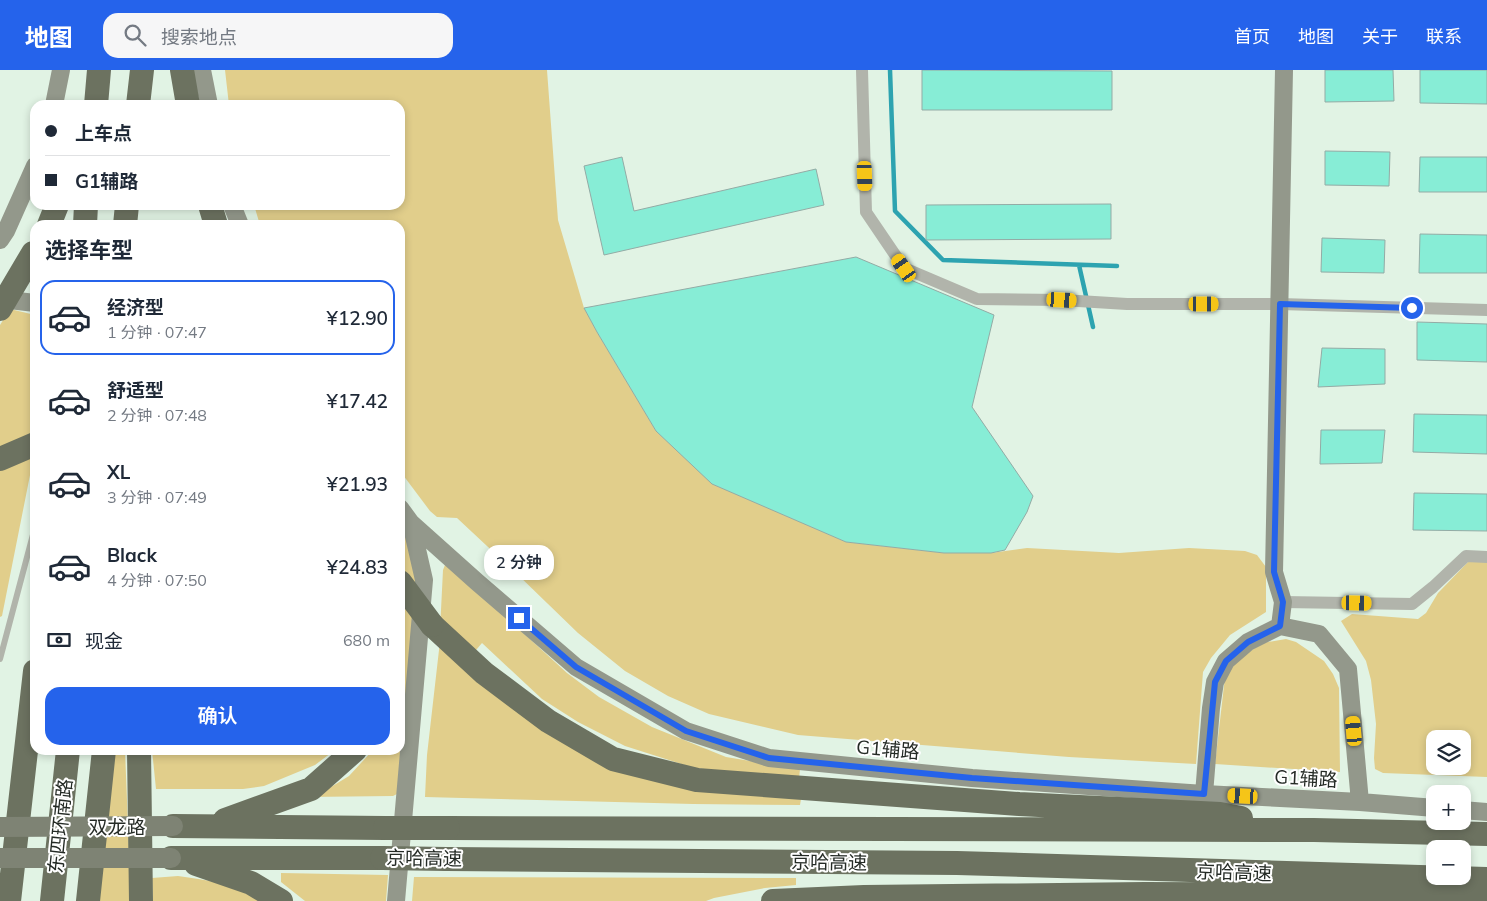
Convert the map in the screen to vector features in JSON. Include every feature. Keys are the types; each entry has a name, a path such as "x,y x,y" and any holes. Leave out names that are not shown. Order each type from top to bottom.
{"highway":[{"path":"96,100 99,70"},
{"path":"139,100 142,70"},
{"path":"182,70 187,100"},
{"path":"0,309 30,259"},
{"path":"0,458 30,446"},
{"path":"405,589 432,625"},
{"path":"405,601 484,673 548,721 613,759 697,780 1010,803 1220,814 1314,830"},
{"path":"10,901 30,717"},
{"name":"东四环南路","path":"52,901 67,755"},
{"path":"88,901 103,755"},
{"path":"139,755 141,901"},
{"path":"205,827 257,810 311,789 349,755"},
{"name":"京哈高速","path":"173,826 1314,830 1487,834"},
{"path":"174,858 251,883 281,901"},
{"name":"京哈高速","path":"174,858 957,863 1480,881"},
{"path":"1380,895 1480,881"},
{"path":"774,901 864,897 1135,894 1380,895 1487,898"}],"main road":[{"name":"双龙路","path":"0,827 173,826"},
{"name":"双龙路","path":"0,858 174,858"}],"street":[{"path":"55,100 61,70"},
{"path":"202,70 208,100"},
{"path":"862,70 866,212 904,268 977,299 1062,300 1111,303 1280,304 1487,310"},
{"path":"1280,626 1283,602 1274,572 1284,70"},
{"path":"0,240 6,231 30,177"},
{"path":"0,299 30,302"},
{"name":"G1辅路","path":"405,514 476,582 576,667 686,731 769,758 972,778 1426,807"},
{"path":"396,901 424,580 411,522"},
{"path":"1283,602 1412,604 1466,556 1487,557"},
{"path":"1204,794 1215,682 1226,661 1241,648 1248,642 1280,626 1319,634 1348,669 1360,802"},
{"path":"1471,811 1487,812"}],"lane":[{"path":"0,659 30,546"}],"shaded area":[{"path":"225,70 547,70 558,220 584,308 656,431 713,484 846,542 944,553 991,553 1027,548 1119,553 1189,548 1245,551 1257,555 1266,567 1266,612 1230,635 1211,658 1203,672 1196,764 1069,757 798,735 709,714 668,696 625,671 578,633 457,518 437,517 430,511 405,478 405,220 258,220 256,210 405,210 405,100 228,100"},
{"path":"10,309 30,314 30,475 2,616 0,617 0,325"},
{"path":"405,536 410,543 417,566 405,703"},
{"path":"1469,561 1487,562 1487,777 1435,775 1471,775 1471,730 1426,730 1426,775 1383,773 1375,769 1376,724 1371,680 1366,661 1341,621 1352,614 1418,619 1426,613 1438,593"},
{"path":"448,564 567,673 599,697 652,727 726,757 800,769 799,779 694,768 625,746 578,722 542,699 482,643 465,663 572,744 801,799 800,805 425,797 427,755 439,650 443,570 445,565"},
{"path":"1286,639 1296,642 1324,661 1333,674 1339,688 1340,772 1215,764 1225,677 1235,662 1262,643"},
{"path":"108,755 125,755 131,901 95,901"},
{"path":"153,755 328,755 315,765 264,786 243,789 156,789"},
{"path":"368,755 400,755 397,794 393,796 306,797 331,787 349,776"},
{"path":"281,873 388,875 386,901 305,901 281,882"},
{"path":"178,876 222,884 254,895 264,901 153,901 152,878"},
{"path":"414,877 796,878 796,885 765,888 706,901 412,901"}],"building":[{"path":"922,70 1112,71 1112,110 922,110"},
{"path":"1325,70 1393,70 1394,101 1325,102"},
{"path":"1420,70 1487,70 1487,104 1420,103"},
{"path":"1325,151 1390,152 1389,186 1325,185"},
{"path":"622,157 634,211 816,169 824,205 604,255 584,166"},
{"path":"1420,157 1487,157 1487,192 1419,192"},
{"path":"1111,204 1111,239 926,240 926,205"},
{"path":"1420,234 1487,235 1487,273 1419,273"},
{"path":"1322,238 1385,240 1384,273 1321,272"},
{"path":"856,257 994,315 972,407 1033,496 1027,512 1005,550 991,553 944,553 846,542 712,484 656,431 584,308"},
{"path":"1417,322 1487,324 1487,362 1417,360"},
{"path":"1322,348 1385,349 1385,384 1318,387"},
{"path":"1414,414 1487,415 1487,454 1413,452"},
{"path":"1321,430 1385,430 1382,463 1320,464"},
{"path":"1414,493 1487,494 1487,531 1413,530"}],"waterway":[{"path":"890,70 895,211 943,260 1117,266"},
{"path":"1079,265 1093,327"}],"route":[{"path":"519,618 576,667 686,731 769,758 972,778 1204,794 1215,682 1226,661 1248,642 1280,626 1283,602 1274,572 1280,304 1412,308"}]}
